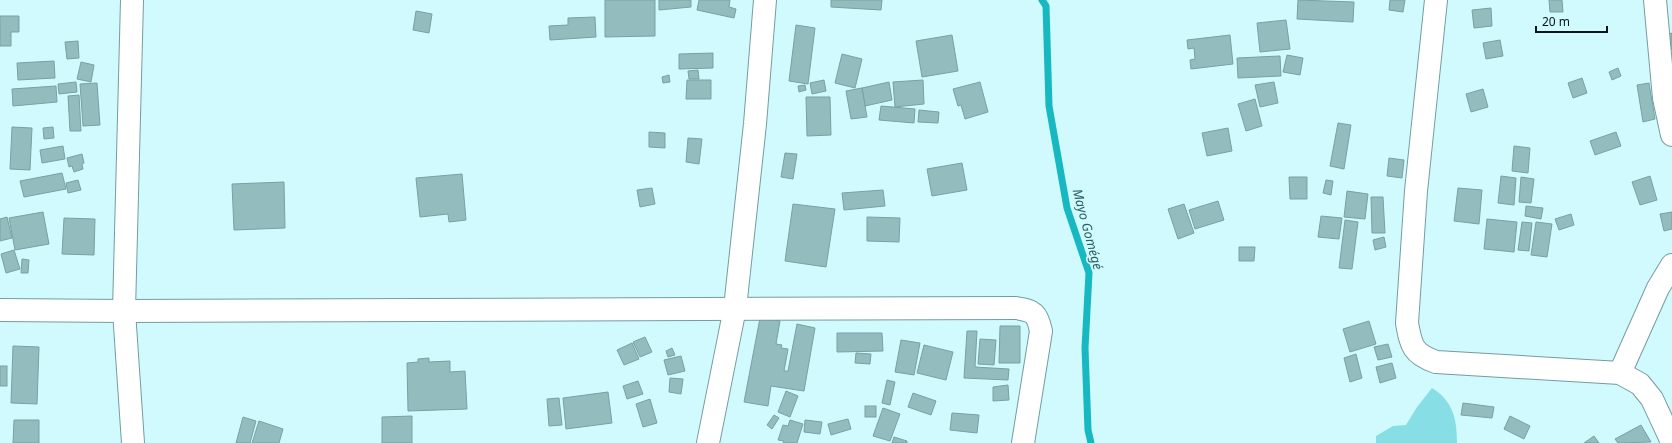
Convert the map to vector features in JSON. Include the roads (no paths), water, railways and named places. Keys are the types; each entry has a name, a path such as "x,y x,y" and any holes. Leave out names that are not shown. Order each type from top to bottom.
{"street":[{"path":"132,0 124,311 133,443"},
{"path":"708,443 735,308 755,124 765,0"},
{"path":"1436,0 1416,199 1407,323 1410,344 1421,357 1436,362 1620,373 1640,384 1652,400 1672,442"},
{"path":"1655,0 1664,98 1672,135"},
{"path":"1620,373 1658,288 1672,265"},
{"path":"0,310 124,311 1016,308 1030,310 1038,317 1041,331 1023,443"}],"waterway":[{"name":"Mayo Gomégé","path":"1042,0 1046,6 1049,106 1067,208 1089,273 1085,348 1088,430 1091,443"}]}
